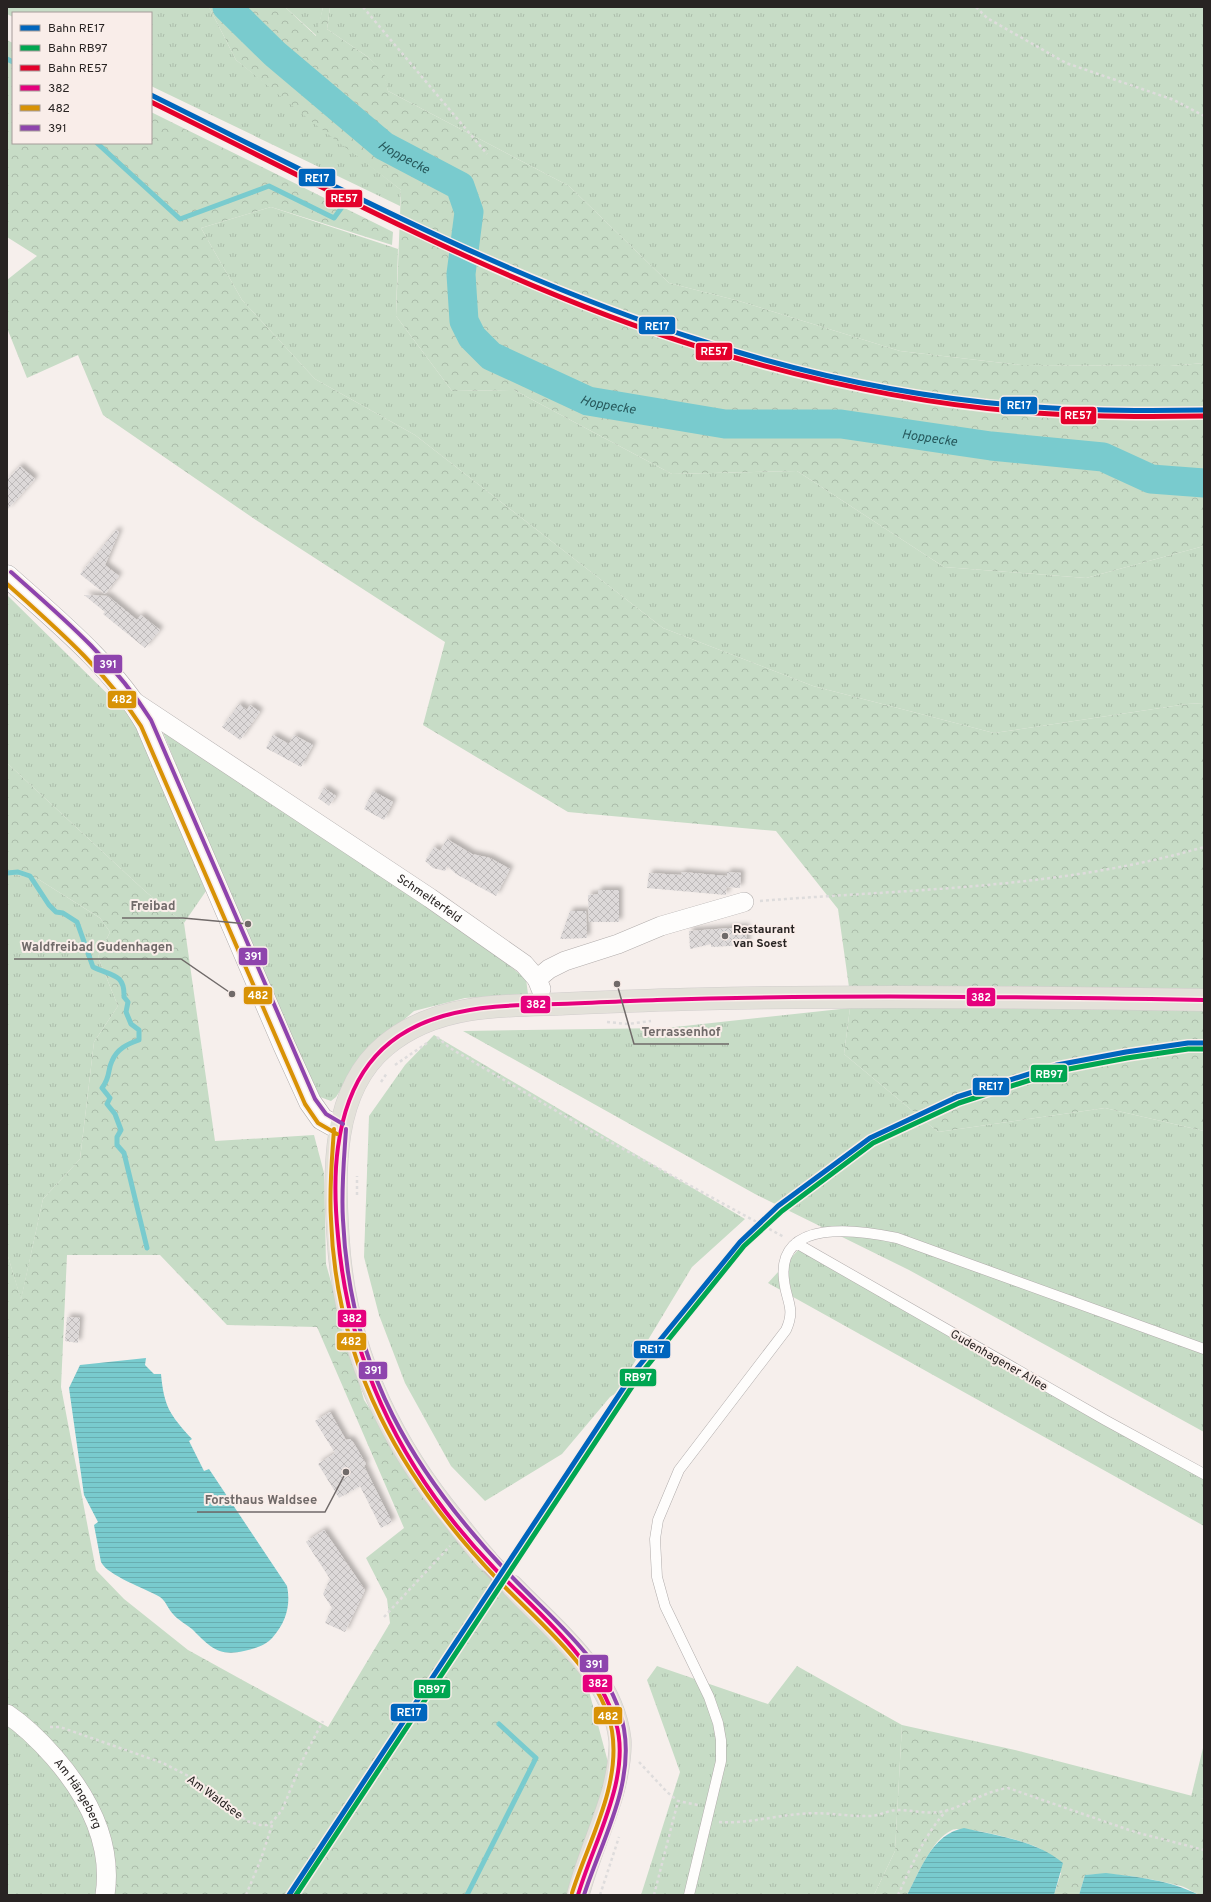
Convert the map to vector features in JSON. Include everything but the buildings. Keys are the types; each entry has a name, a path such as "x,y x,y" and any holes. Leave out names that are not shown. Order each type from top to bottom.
{"main road":[{"name":"Schmelterfeld","path":"7,576 66,630 114,678 133,701 146,723 284,1045 310,1102 322,1119 340,1129"},
{"path":"487,1560 463,1532 418,1473 400,1443 373,1390 357,1347 346,1304 339,1253 336,1185 340,1129 347,1104 356,1084 372,1059 388,1044 408,1030 435,1031 469,1010 496,1007 684,1000 895,996 1204,1000"},
{"path":"512,1586 559,1634 584,1663 604,1692 618,1727 620,1756 613,1790 578,1895"}],"street":[{"name":"Schmelterfeld","path":"133,701 430,898 524,964 539,984 549,969 565,961 618,944 661,926 744,902"},
{"name":"Am Hängeberg","path":"7,1714 26,1728 64,1769 95,1817 104,1846 107,1863 105,1895"}],"lane":[{"path":"689,1895 721,1761 721,1740 718,1723 709,1697 665,1606 656,1570 655,1540 658,1520 679,1470 786,1330 792,1311 783,1270 786,1259 796,1243 818,1232 834,1231 863,1231 897,1238 1204,1349"},
{"name":"Gudenhagener Allee","path":"796,1243 1105,1420 1204,1474"}],"path":[{"path":"363,7 487,154"},
{"path":"976,7 987,18 1066,63 1174,100 1204,116"},
{"path":"744,902 944,889 1091,874 1172,856 1204,847"},
{"path":"606,1022 628,1024 652,1020"},
{"path":"392,1068 435,1031 450,1048 585,1128 781,1236"},
{"path":"378,1086 388,1071"},
{"path":"357,1170 357,1200"},
{"path":"384,1617 463,1532"},
{"path":"246,1895 261,1859 273,1821 282,1810 304,1757 323,1721"},
{"name":"Am Waldsee","path":"26,1728 60,1727 163,1763 198,1781 247,1821 260,1825 267,1825 273,1821"},
{"path":"639,1762 667,1792 678,1801 710,1808"},
{"path":"707,1820 720,1823 743,1823 762,1818 801,1814 828,1813 872,1816 894,1810 929,1813 946,1810 992,1791 1008,1788 1135,1832 1204,1850"},
{"path":"654,1895 678,1801"},
{"path":"898,1895 922,1847 938,1820 946,1810"}],"green space":[{"path":"7,7 209,7 236,60 401,190 400,206 152,86 152,12 12,12 12,16 7,14"},
{"path":"209,7 285,7 316,36 323,7 330,7 327,29 368,57 384,72 388,91 569,186 669,283 739,301 900,351 1021,365 1170,366 1204,363 1204,546 1086,578 944,567 797,471 672,474 514,390 452,391 396,316 401,190 316,125 236,60"},
{"path":"285,7 323,7 317,36"},
{"path":"330,7 1204,7 1204,363 1170,366 1021,365 900,351 739,301 669,283 569,186 388,91 383,72 368,57 327,29"},
{"path":"7,40 12,42 12,144 152,144 152,112 393,232 392,245 271,207 201,228 242,300 315,379 415,435 663,628 813,686 994,733 1187,704 1204,703 1204,990 849,987 838,909 776,831 568,812 423,725 445,642 253,518 103,415 78,355 27,378 7,328 7,280 37,256 7,237"},
{"path":"271,207 398,249 396,316 452,391 514,390 672,474 797,471 944,567 1086,578 1204,546 1204,703 1187,704 994,733 813,686 663,628 415,435 315,379 242,300 201,228"},
{"path":"7,595 133,719 206,891 184,923 146,892 7,763"},
{"path":"163,732 427,899 526,979 528,994 465,998 414,1011 364,1054 336,1097 331,1101 320,1097 311,1089 221,877"},
{"path":"7,763 146,892 184,923 215,1141 314,1135 324,1173 326,1264 364,1400 462,1547 514,1600 586,1680 609,1766 580,1895 112,1895 101,1812 7,1708 7,1253 21,1299 43,1199 80,1159 94,1042 118,1006 98,957 110,932 100,918 38,879 7,873","holes":["67,1255 160,1255 227,1325 317,1327 404,1528 366,1558 387,1599 390,1623 328,1727 188,1650 124,1599 96,1570 61,1387"]},
{"path":"7,873 38,879 100,918 110,932 98,957 118,1006 94,1042 80,1159 43,1199 21,1300 7,1253"},
{"path":"850,1008 844,1054 938,1132 1105,1108 1204,1131 1204,1432 909,1270 755,1194 463,1031 666,1028"},
{"path":"850,1008 1204,1008 1204,1131 1105,1108 938,1132 844,1054"},
{"path":"434,1035 745,1219 692,1267 616,1393 610,1397 562,1454 485,1501 451,1466 405,1383 379,1315 364,1257 369,1116 405,1065"},
{"path":"799,1249 1204,1472 1204,1526 768,1283"},
{"path":"657,1666 768,1704 797,1666 902,1725 895,1851 874,1895 641,1895 680,1772 647,1680"},
{"path":"7,1718 25,1733 88,1816 104,1878 100,1895 7,1895"},
{"path":"902,1725 1015,1750 1204,1799 1204,1895 1198,1894 1181,1886 1157,1880 1133,1876 1097,1874 1085,1875 1079,1895 1054,1895 1061,1873 1044,1851 1024,1842 997,1835 959,1829 952,1830 944,1835 931,1850 907,1895 874,1895 895,1851"},
{"path":"1204,1744 1204,1799 1191,1797"}],"water":[{"path":"146,1358 145,1365 154,1374 161,1374 164,1395 169,1410 173,1417 192,1439 189,1441 204,1471 209,1469 287,1586 288,1607 284,1619 273,1637 267,1643 260,1646 235,1652 215,1649 175,1616 160,1597 119,1577 105,1567 101,1562 94,1525 98,1522 84,1495 69,1388 80,1365"},
{"path":"964,1828 1029,1844 1052,1855 1063,1863 1054,1895 907,1895 923,1864 936,1845 944,1837"},
{"path":"1106,1873 1165,1883 1199,1895 1079,1895 1085,1875"}],"waterway":[{"name":"Hoppecke","path":"227,7 275,54 384,146 460,186 469,212 461,274 464,321 472,337 491,356 588,401 725,424 841,424 991,446 1103,457 1151,479 1204,483"},
{"path":"7,59 12,62"},
{"path":"98,144 180,219 269,186 334,218 345,203"},
{"path":"7,873 18,872 30,876 49,905 56,912 63,913 77,922 93,967 116,976 122,983 124,997 128,1002 126,1012 131,1024 139,1030 139,1040 127,1045 117,1053 111,1065 107,1080 102,1088 110,1098 107,1104 115,1114 121,1130 117,1137 117,1145 124,1153 147,1248"},
{"path":"467,1895 536,1758 499,1724"}],"tunnel":[{"path":"487,1560 512,1586"}],"rail line":[{"name":"RE17","path":"152,95 354,196 491,260 631,317 743,354 867,384 951,398 1036,407 1078,409 1141,411 1204,410"},
{"name":"RE57","path":"152,102 422,236 491,267 560,297 631,324 702,348 825,381 909,398 951,404 1057,414 1162,417 1204,416"},
{"name":"RE17","path":"289,1895 634,1372 740,1242 778,1206 870,1138 957,1097 1057,1065 1126,1052 1188,1043 1204,1043"},
{"name":"RB97","path":"296,1895 639,1376 744,1246 782,1211 873,1143 959,1103 1058,1071 1127,1058 1188,1049 1204,1049"}],"transit line":[{"name":"391","path":"11,572 68,623 104,659 121,678 151,720 315,1099 326,1114 343,1124"},
{"name":"482","path":"7,584 79,650 96,668 112,686 141,726 305,1104 318,1123 337,1134"},
{"name":"382","path":"578,1895 609,1810 615,1787 619,1765 620,1744 616,1723 607,1700 595,1678 581,1658 548,1621 495,1569 463,1533 434,1496 409,1457 387,1416 369,1374 355,1330 344,1284 338,1236 335,1180 342,1123 349,1101 369,1064 383,1048 400,1035 420,1024 457,1012 500,1006 794,997 999,997 1204,1000"},
{"name":"482","path":"334,1129 330,1196 336,1272 346,1323 361,1371 380,1417 404,1460 433,1502 465,1543 500,1582 567,1650 596,1689 606,1709 612,1731 614,1752 612,1772 608,1793 572,1893"},
{"name":"391","path":"346,1129 342,1209 348,1274 358,1324 373,1371 393,1416 417,1458 445,1499 477,1539 580,1646 608,1685 618,1706 624,1729 626,1750 624,1772 614,1814 584,1895"}],"place":[{"name":"Freibad","path":"248,924"},
{"name":"Restaurant van Soest","path":"725,936"},
{"name":"Terrassenhof","path":"617,984"},
{"name":"Waldfreibad Gudenhagen","path":"232,994"},
{"name":"Forsthaus Waldsee","path":"346,1472"}]}
